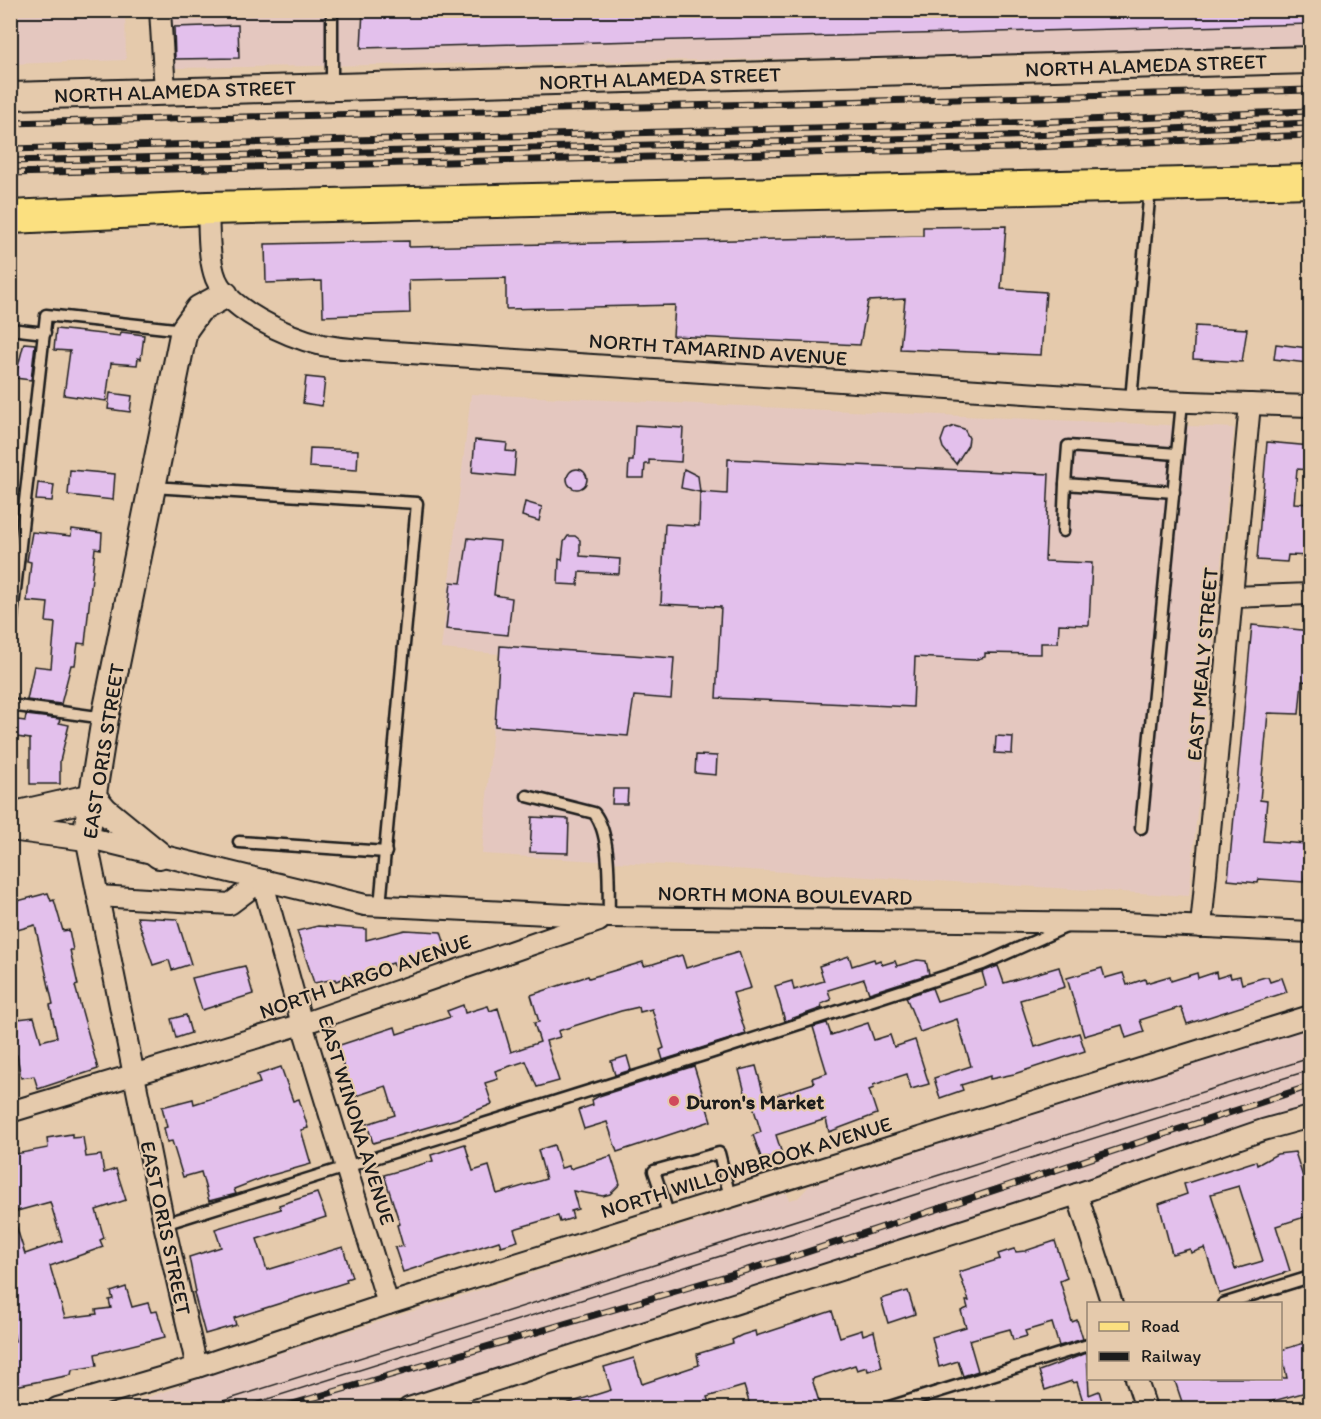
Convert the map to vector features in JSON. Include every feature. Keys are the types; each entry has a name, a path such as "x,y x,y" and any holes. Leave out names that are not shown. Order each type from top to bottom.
{"main road":[{"path":"10,217 208,208 1311,181"}],"street":[{"path":"160,10 165,91"},
{"name":"NORTH ALAMEDA STREET","path":"10,96 1311,60"},
{"name":"NORTH TAMARIND AVENUE","path":"208,208 214,275 225,295 253,316 286,333 323,345 364,350 1131,400 1311,406"},
{"name":"EAST ORIS STREET","path":"197,1367 164,1224 86,837 105,718 184,330 199,309 225,295"},
{"name":"EAST MEALY STREET","path":"1201,927 1250,405"},
{"path":"1233,597 1311,594"},
{"path":"10,816 93,797 104,810 159,855"},
{"path":"10,827 86,837"},
{"name":"NORTH MONA BOULEVARD","path":"86,837 365,905 609,917 1077,922 1311,932"},
{"path":"98,896 230,904 262,880"},
{"name":"EAST WINONA AVENUE","path":"262,880 302,1024 388,1304"},
{"name":"NORTH LARGO AVENUE","path":"10,1112 302,1024 609,917"},
{"name":"NORTH WILLOWBROOK AVENUE","path":"57,1408 197,1367 388,1304 1311,1016"},
{"path":"418,1407 1077,1194 1263,1130 1311,1117"},
{"path":"1077,1194 1111,1302"},
{"path":"1137,1380 1146,1408"}],"lane":[{"path":"332,10 332,86"},
{"path":"1131,400 1150,186"},
{"path":"10,634 46,315 184,330"},
{"path":"10,329 45,333"},
{"path":"1141,828 1182,402"},
{"path":"1063,531 1068,446 1177,454"},
{"path":"1065,484 1174,492"},
{"path":"152,487 417,502 381,906"},
{"path":"10,705 105,718"},
{"path":"527,796 594,813 599,819 607,855 609,917"},
{"path":"239,843 386,852"},
{"path":"164,1224 983,964 1077,922"},
{"path":"669,1216 654,1172 719,1153 730,1197"},
{"path":"1230,1302 1311,1277"},
{"path":"886,1408 1087,1346"}],"shaded area":[{"path":"1310,10 1310,51 172,68 169,11"},
{"path":"10,11 125,11 126,60 11,64"},
{"path":"471,394 1234,428 1189,896 482,854 499,654 441,649"},
{"path":"1310,1026 1310,1112 370,1408 118,1408 207,1376 787,1193 789,1200 798,1198 809,1186"}],"building":[{"path":"363,10 1311,10 1311,24 361,48"},
{"path":"238,25 239,58 175,59 174,27"},
{"path":"1006,226 1001,289 1046,292 1041,355 900,349 905,299 868,301 860,345 673,336 675,305 506,309 506,278 409,280 410,313 323,316 322,281 266,283 265,244 409,241 409,247 923,236 923,227"},
{"path":"1195,326 1247,329 1242,362 1193,359"},
{"path":"56,329 120,336 121,332 144,335 141,359 138,358 137,365 111,363 106,401 64,395 70,351 54,350"},
{"path":"24,343 35,344 31,380 15,378"},
{"path":"1276,344 1308,348 1307,363 1274,359"},
{"path":"306,377 325,379 322,406 303,403"},
{"path":"110,393 132,396 130,412 108,409"},
{"path":"635,425 683,428 681,462 649,460 649,464 645,464 644,478 628,478 629,461 633,461"},
{"path":"954,426 964,429 969,438 968,445 956,464 943,448 941,441 945,430"},
{"path":"475,440 507,443 506,451 516,452 514,476 472,472"},
{"path":"1267,442 1311,446 1311,470 1297,469 1294,503 1311,504 1311,556 1288,555 1287,562 1257,560"},
{"path":"310,448 358,450 357,470 309,467"},
{"path":"728,459 1049,474 1045,561 1092,563 1089,625 1059,624 1058,643 1041,643 1041,654 985,653 985,657 974,660 915,657 913,707 716,698 721,607 661,604 665,524 699,526 700,492 727,494"},
{"path":"577,469 584,472 587,479 584,486 577,489 570,486 567,479 570,472"},
{"path":"684,469 698,476 700,492 681,488"},
{"path":"70,470 115,474 113,500 68,495"},
{"path":"38,483 54,485 52,501 36,500"},
{"path":"525,502 542,507 539,521 522,516"},
{"path":"72,529 102,533 101,549 95,548 85,644 78,643 75,665 71,665 61,704 27,700 34,666 51,668 55,623 46,622 48,603 27,601 31,562 27,561 32,532 71,536"},
{"path":"568,536 575,536 580,540 580,556 620,559 619,574 579,572 578,585 558,584 559,559 562,560 564,542"},
{"path":"468,538 500,541 494,595 512,598 508,635 446,629 451,582 461,583"},
{"path":"1252,625 1311,631 1311,682 1302,681 1299,714 1268,713 1260,800 1267,801 1263,841 1307,844 1304,882 1259,879 1258,883 1228,880"},
{"path":"500,646 674,658 671,699 634,696 628,736 495,726"},
{"path":"26,715 60,719 59,723 69,725 60,761 60,784 30,784 30,739 10,736 10,719 25,721"},
{"path":"996,736 1013,737 1012,754 995,753"},
{"path":"696,755 717,756 716,775 695,773"},
{"path":"613,789 628,789 627,804 612,804"},
{"path":"532,817 569,819 568,853 530,852"},
{"path":"48,893 51,901 54,900 63,931 69,930 73,950 70,950 78,985 75,986 98,1069 38,1089 34,1076 21,1078 17,1055 10,1056 10,1020 34,1017 41,1041 57,1037 50,1005 53,1004 35,925 10,932 10,903"},
{"path":"137,917 177,919 191,964 172,970 169,960 153,965"},
{"path":"318,926 366,929 366,940 405,930 441,932 448,954 395,969 393,963 336,981 335,979 314,983 297,931"},
{"path":"739,952 751,988 733,993 746,1034 663,1060 660,1050 664,1048 652,1009 640,1012 639,1007 621,1011 558,1031 560,1037 546,1041 559,1081 537,1087 526,1061 495,1071 498,1079 485,1083 492,1104 456,1119 373,1143 367,1124 395,1115 386,1086 353,1097 337,1046 395,1027 397,1034 450,1017 447,1011 463,1005 465,1013 488,1006 490,1011 498,1008 511,1052 540,1042 534,1023 539,1022 531,995 588,976 589,978 643,962 644,966 682,955 686,968"},
{"path":"849,956 852,966 874,959 875,962 880,960 882,965 895,961 897,966 917,960 926,961 929,974 869,993 864,979 828,990 831,1000 821,1004 822,1008 785,1021 775,986 792,981 794,990 824,981 819,966"},
{"path":"245,966 253,994 202,1010 192,978"},
{"path":"998,966 1004,983 1059,967 1065,987 1020,1000 1035,1047 1079,1033 1085,1051 1014,1074 990,1079 990,1076 961,1085 963,1090 940,1098 934,1078 971,1066 957,1019 920,1032 906,997 932,988 937,1001 986,986 982,972"},
{"path":"1102,968 1105,978 1123,973 1127,985 1145,979 1146,983 1170,976 1171,981 1197,973 1198,978 1216,972 1217,978 1230,974 1231,978 1240,976 1242,984 1265,977 1268,977 1270,982 1282,978 1287,992 1187,1024 1181,1007 1140,1020 1144,1032 1126,1038 1122,1025 1084,1036 1067,978"},
{"path":"186,1015 191,1033 176,1038 171,1019"},
{"path":"827,1023 831,1035 868,1023 874,1040 890,1035 894,1047 915,1040 929,1084 911,1089 907,1074 873,1085 874,1088 869,1090 877,1114 829,1132 826,1119 776,1135 782,1154 762,1160 753,1135 761,1132 751,1100 747,1100 739,1070 756,1066 765,1099 814,1083 812,1078 827,1073 813,1027"},
{"path":"627,1056 631,1070 615,1075 611,1061"},
{"path":"694,1066 711,1121 617,1152 607,1122 584,1129 578,1110 593,1105 592,1100"},
{"path":"281,1067 293,1101 299,1099 308,1128 301,1130 311,1164 265,1177 234,1189 236,1194 209,1201 201,1172 183,1177 172,1141 167,1142 164,1128 167,1127 162,1107 193,1099 194,1104 260,1083 257,1075"},
{"path":"72,1134 72,1138 83,1137 86,1157 101,1155 104,1173 116,1169 126,1200 96,1210 104,1238 100,1240 103,1247 50,1266 65,1318 97,1314 96,1310 111,1308 109,1300 113,1299 111,1292 126,1287 132,1307 148,1303 151,1312 157,1311 165,1337 95,1354 97,1366 72,1370 71,1375 10,1387 10,1342 15,1341 10,1316 10,1220 14,1219 25,1254 62,1241 50,1202 10,1213 10,1155 48,1148 47,1138"},
{"path":"465,1144 473,1171 489,1166 497,1194 546,1179 538,1150 554,1145 561,1168 569,1166 570,1169 611,1156 620,1184 610,1194 603,1196 573,1191 578,1209 571,1211 573,1218 560,1222 558,1216 514,1229 518,1241 501,1246 499,1241 403,1272 395,1248 403,1246 397,1225 400,1224 384,1175 433,1161 431,1155"},
{"path":"1295,1152 1303,1177 1311,1174 1311,1215 1276,1226 1290,1271 1219,1294 1205,1248 1191,1253 1190,1249 1172,1254 1159,1204 1187,1194 1184,1184 1256,1161 1257,1165 1277,1154","holes":["1239,1186 1263,1261 1235,1269 1211,1194"]},
{"path":"317,1193 326,1217 257,1239 267,1270 343,1247 352,1277 346,1279 347,1282 234,1318 236,1325 205,1334 194,1293 196,1292 189,1257 221,1247 215,1229 281,1209 279,1205"},
{"path":"1055,1241 1067,1278 1060,1281 1072,1322 1077,1320 1083,1339 1059,1346 1052,1323 1025,1331 1027,1336 1013,1340 1010,1329 969,1340 978,1371 963,1376 958,1361 939,1367 932,1337 966,1327 961,1311 968,1308 966,1301 969,1301 959,1272 1000,1259 998,1254 1014,1249 1016,1252 1025,1251"},
{"path":"908,1291 915,1314 888,1323 881,1299"},
{"path":"832,1311 840,1337 862,1330 863,1335 874,1331 882,1367 868,1371 867,1367 857,1370 855,1365 812,1379 821,1408 751,1408 744,1386 707,1397 711,1408 563,1408 563,1405 611,1390 604,1367 634,1358 642,1384 699,1365 697,1354 733,1343 732,1340 742,1335 755,1331 756,1336"},
{"path":"1311,1341 1311,1373 1305,1375 1310,1391 1247,1408 1184,1408 1175,1380 1282,1380 1282,1378 1287,1378 1282,1350"},
{"path":"1087,1353 1089,1395 1099,1391 1104,1408 1085,1408 1077,1382 1072,1381 1045,1390 1039,1371"}],"tram line":[{"path":"201,1408 1310,1058"},
{"path":"239,1408 1310,1070"}],"railway":[{"path":"10,123 1310,90"},
{"path":"10,149 1009,123 1310,111"},
{"path":"10,161 1009,136 1310,123"},
{"path":"10,173 1009,148 1310,135"},
{"path":"279,1408 798,1255 1310,1086"}],"place":[{"name":"Duron's Market","path":"674,1101"}]}
